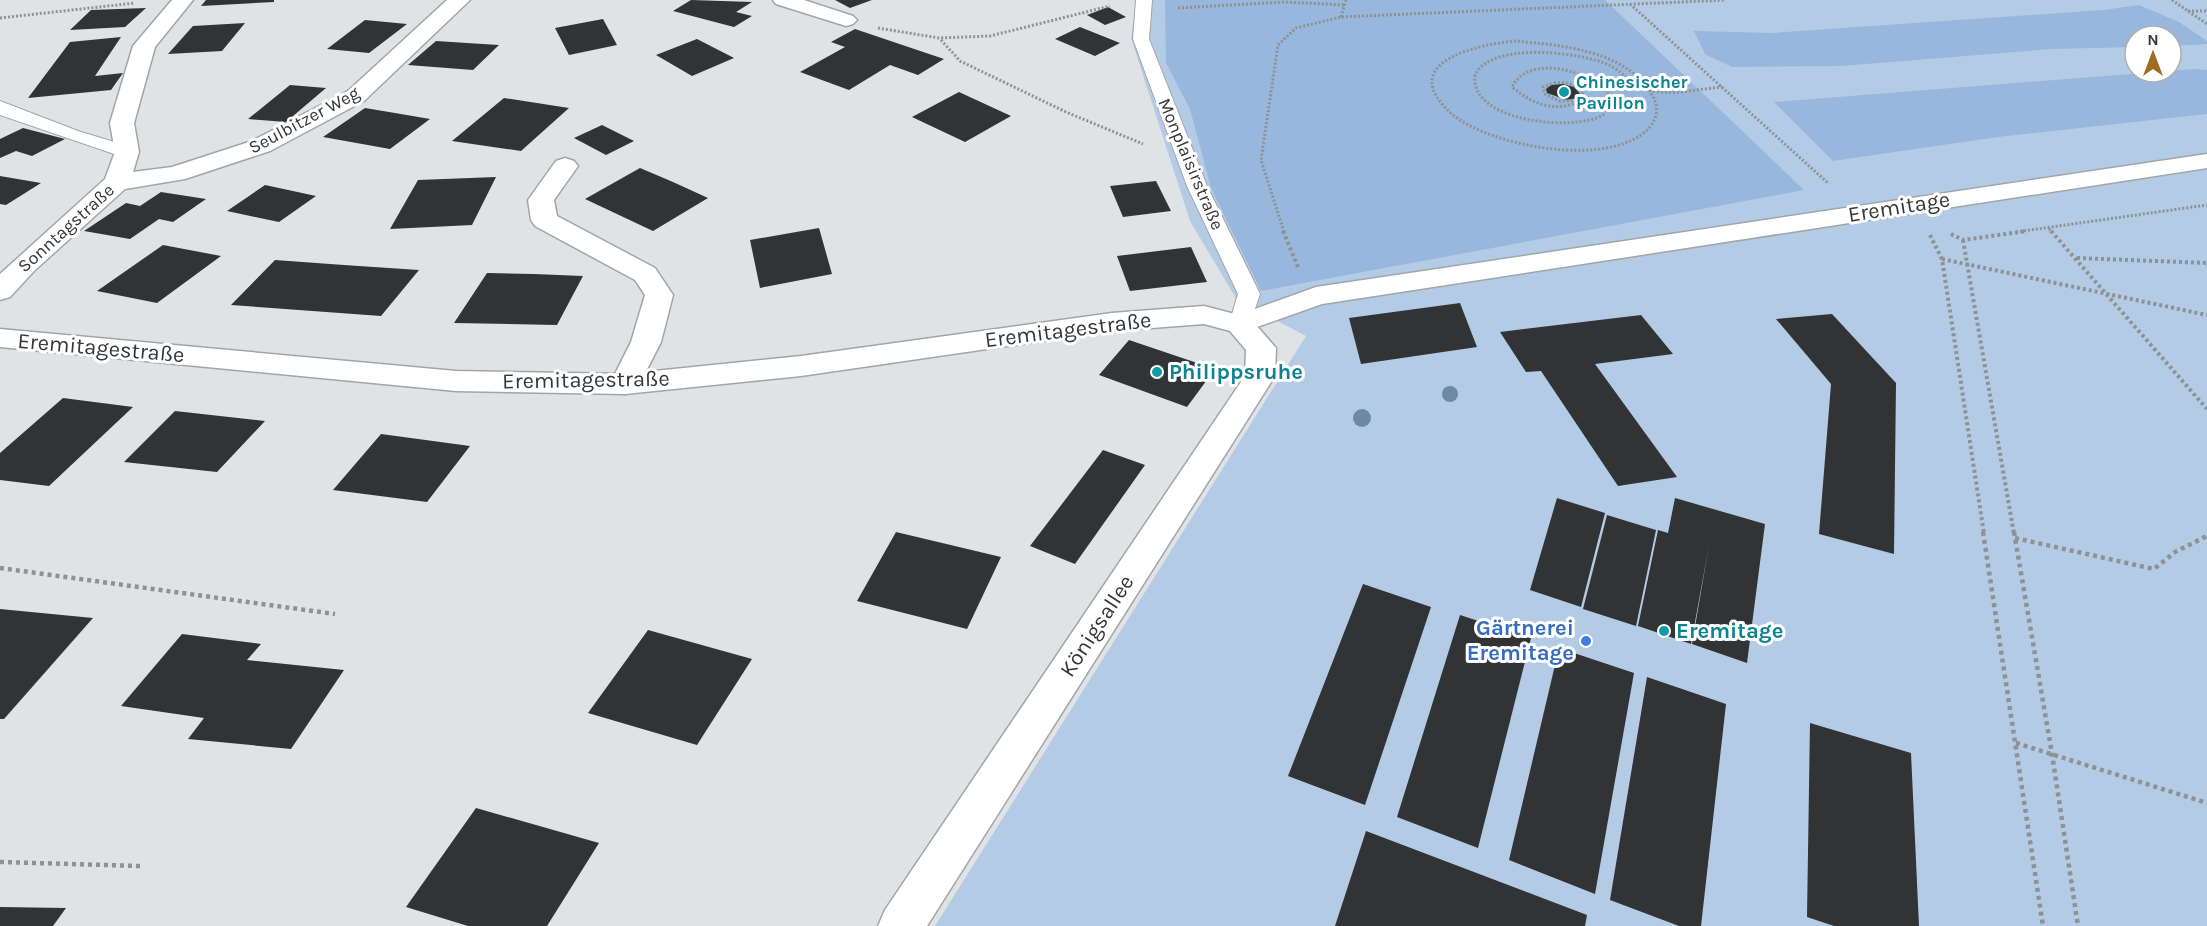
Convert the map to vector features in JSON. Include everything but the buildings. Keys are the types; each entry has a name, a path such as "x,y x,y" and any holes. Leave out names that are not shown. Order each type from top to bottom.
{"street":[{"name":"Sonntagstraße","path":"0,291 24,265 117,182 127,152 122,123 144,46 183,0"},
{"name":"Seulbitzer Weg","path":"117,182 176,174 261,146 324,113 356,96 429,26 460,0"},
{"path":"783,0 846,20"},
{"name":"Eremitage","path":"1240,324 1316,296 2207,161"},
{"path":"565,166 541,200 544,220 645,274 659,295 646,342 625,384"},
{"name":"Eremitagestraße","path":"0,338 456,381 625,384 801,366 1112,322 1204,315 1240,324"},
{"name":"Königsallee","path":"901,926 1260,376 1261,348 1240,324"}],"lane":[{"name":"Monplaisirstraße","path":"1144,5 1141,39 1181,148 1249,294 1240,324"},
{"path":"0,106 3,110 71,135 127,152"}],"path":[{"path":"1341,17 1346,0"},
{"path":"1316,296 1301,275 1288,243 1261,160 1278,45 1296,28 1341,17 1726,0"},
{"path":"2172,0 2207,24"},
{"path":"0,18 142,2"},
{"path":"846,20 940,40 976,40 1011,34 1098,7 1144,5 1224,8 1284,2 1345,5"},
{"path":"1630,4 1861,213"},
{"path":"2188,11 2207,11"},
{"path":"940,40 960,61 1066,112 1141,144 1181,148"},
{"path":"1514,41 1548,43 1581,50 1611,61 1636,75 1652,92 1658,106 1655,121 1643,134 1622,143 1603,147 1562,149 1529,146 1469,126 1448,112 1435,94 1432,78 1440,63 1459,52 1484,44 1514,41"},
{"path":"1581,100 1549,98 1543,87 1555,82 1574,84 1584,92 1581,100 1566,107 1544,105 1524,98 1512,87 1518,76 1534,69 1572,73 1601,85 1611,98 1602,117 1589,122 1545,124 1521,119 1497,109 1477,93 1474,81 1477,70 1487,61 1515,54 1551,52 1588,58 1622,73 1635,85 1652,92 1722,87"},
{"path":"2078,926 2052,754 1963,240 2207,205"},
{"path":"2049,228 2207,409"},
{"path":"1928,230 1942,259 2043,926"},
{"path":"2077,258 2207,262"},
{"path":"1942,259 2207,315"},
{"path":"2015,538 2154,569 2175,552 2207,536"},
{"path":"0,568 335,614"},
{"path":"2016,743 2207,803"},
{"path":"0,861 140,866"}],"shaded area":[{"name":"Eremitage","path":"1137,0 2207,0 2207,926 935,926 1306,336 1237,300 1190,221 1131,38"},
{"path":"1165,0 1605,0 1804,190 1261,291 1211,188 1190,109 1166,63"},
{"path":"2139,5 2182,24 2123,24 2123,47 2051,49 1841,66 1732,67 1705,54 1694,31 1772,33 2103,10"},
{"path":"2183,25 2207,41 2207,44 2183,45"},
{"path":"2183,70 2207,70 2207,114 1998,137 1833,161 1774,102 2123,75 2123,84 2183,84"}],"place":[{"name":"Chinesischer Pavillon","path":"1564,92"},
{"name":"Philippsruhe","path":"1157,372"},
{"name":"Eremitage","path":"1664,631"},
{"name":"Gärtnerei Eremitage","path":"1586,641"}]}
